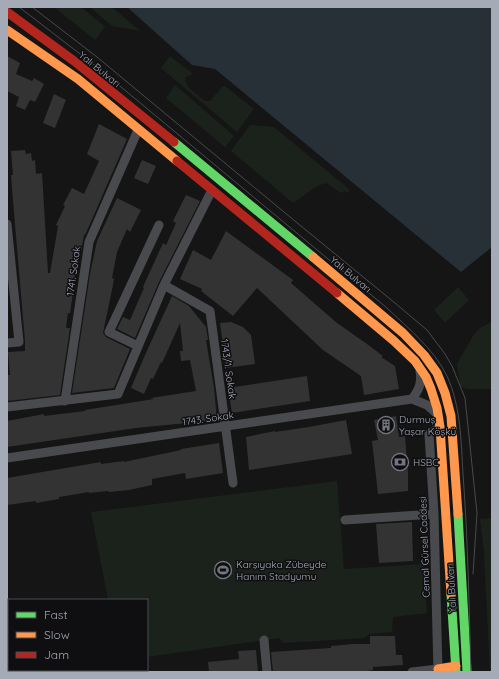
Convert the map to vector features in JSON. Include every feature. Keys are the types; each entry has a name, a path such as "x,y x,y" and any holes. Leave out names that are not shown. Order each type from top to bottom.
{"main road":[{"name":"Yalı Bulvarı","path":"7,12 74,61 287,235 403,333 424,355 437,373 445,393 451,416 461,556 467,672"},
{"name":"Yalı Bulvarı","path":"7,30 78,79 372,322 415,361 426,376 438,414 440,427 456,669"},
{"path":"434,514 445,514"},
{"path":"438,671 456,669"}],"street":[{"name":"1741. Sokak","path":"65,401 89,242 138,130"},
{"path":"7,408 118,394 164,285 212,190"},
{"path":"7,224 19,342 7,343"},
{"path":"138,346 109,332 159,226"},
{"name":"1743/1. Sokak","path":"164,285 210,311 233,483"},
{"path":"415,361 420,371 421,380 419,388 412,399 427,405 438,414"},
{"name":"1743. Sokak","path":"7,458 412,399"},
{"name":"Cemal Gürsel Caddesi","path":"438,671 434,514 429,434 440,427"},
{"path":"345,520 434,514"},
{"path":"264,640 267,672"},
{"path":"412,672 438,671"}],"shaded area":[{"path":"54,7 81,7 105,27 95,40"},
{"path":"90,7 112,7 140,31 112,26"},
{"path":"127,7 492,7 492,247 461,272 215,69 192,65"},
{"path":"170,56 193,74 186,77 185,80 189,88 205,101 210,101 222,87 225,86 254,109 237,132 161,68"},
{"path":"175,85 234,136 225,147 166,98"},
{"path":"250,125 274,127 350,190 347,193 345,191 341,193 326,183 321,184 293,203 231,151"},
{"path":"458,287 469,300 445,323 434,310"},
{"path":"492,322 492,389 466,389 460,386 457,364 473,336 480,328"},
{"name":"Karşıyaka Zübeyde Hanım Stadyumu","path":"337,481 344,569 423,564 427,613 393,617 392,632 370,634 364,638 283,643 279,638 148,657 148,599 108,599 91,512"},
{"path":"492,518 492,672 490,672 484,552 480,519"}],"building":[{"path":"7,56 20,63 16,74 32,81 34,78 44,84 35,102 30,100 25,110 16,106 19,97 7,91"},
{"path":"54,94 66,100 55,128 43,123"},
{"path":"99,124 127,139 84,235 80,257 78,257 70,313 68,313 66,328 70,328 60,395 7,401 7,375 10,375 8,352 25,351 11,175 13,175 11,151 25,150 26,154 31,153 32,161 35,160 36,174 42,173 48,273 50,273 58,226 56,225 65,206 63,205 72,188 84,194 99,161 87,154"},
{"path":"142,160 156,166 148,184 134,178"},
{"path":"186,195 200,201 159,282 135,338 117,329 123,317 130,320 163,243 166,245 176,223 173,221"},
{"path":"117,198 141,210 130,232 127,229 117,252 112,278 114,279 113,285 103,333 106,337 130,349 114,388 72,393 90,274 97,241"},
{"path":"226,231 293,280 291,283 337,323 395,366 399,389 364,395 361,376 323,350 257,288 233,316 201,291 202,289 180,279 193,250 211,260"},
{"path":"172,296 189,306 206,327 208,340 206,340 214,388 217,420 136,428 7,447 7,421 44,414 44,416 85,411 196,391 190,360 181,361 180,351 183,351 180,323 162,363 161,362 153,379 151,378 144,394 131,388"},
{"path":"231,322 243,327 251,335 255,364 226,368 220,323"},
{"path":"307,376 310,401 232,413 228,388"},
{"path":"396,416 399,437 405,436 408,491 378,494 372,441 378,440 374,420"},
{"path":"346,420 352,454 249,470 246,437"},
{"path":"219,443 223,473 186,479 185,473 152,479 152,485 129,490 89,492 59,497 59,499 36,503 36,501 7,505 7,478 101,462 101,464 124,462 181,449"},
{"path":"412,522 413,561 379,563 376,524"},
{"path":"370,636 395,636 396,655 402,655 403,665 373,667 373,670 361,672 273,672 271,652 331,648 331,646 353,644 370,644"},
{"path":"256,650 258,672 209,672 208,662 239,659 238,651"}],"tram line":[{"path":"19,7 97,67 387,308 420,339 442,366 452,388 458,412 461,437 465,499 471,672"},
{"path":"32,7 97,57 427,330 452,366 465,398 477,513 473,574"}],"traffic: fast":[{"path":"174,142 313,257"},
{"path":"458,514 467,672"},
{"path":"451,594 456,672"}],"traffic: slow":[{"path":"7,30 78,79 177,161"},
{"path":"313,257 403,333 424,355 437,373 445,393 451,416 458,514"},
{"path":"337,293 394,341 415,361 426,377 431,389 437,408 440,427 451,594"},
{"path":"438,669 456,666"}],"traffic: jam":[{"path":"7,12 74,61 174,142"},
{"path":"177,161 337,293"}],"place":[{"name":"Durmuş Yaşar Köşkü","path":"386,425"},
{"name":"HSBC","path":"400,462"},
{"name":"Karşıyaka Zübeyde Hanım Stadyumu","path":"223,570"}]}
